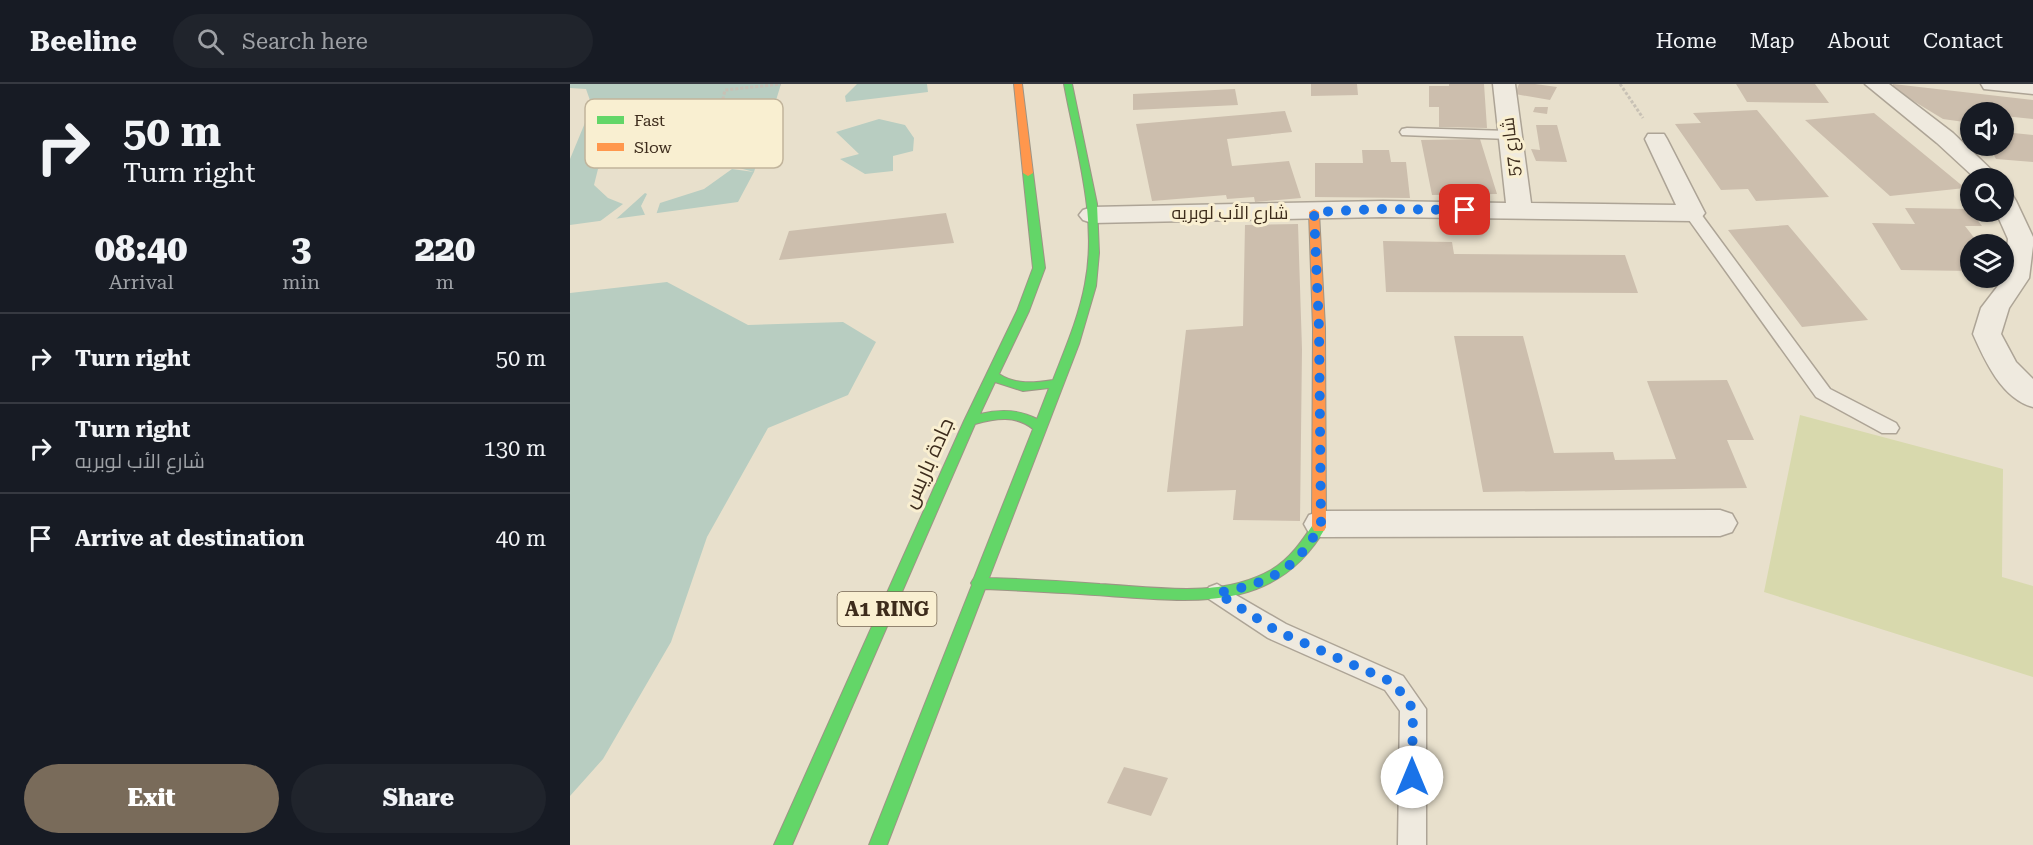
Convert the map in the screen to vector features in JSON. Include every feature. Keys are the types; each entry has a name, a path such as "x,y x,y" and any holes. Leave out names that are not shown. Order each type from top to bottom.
{"main road":[{"name":"جادة باريس","path":"783,845 970,421 1023,311 1039,268 1018,84"},
{"name":"A1 RING","path":"878,845 1083,315 1093,269 1092,215 1068,84"},
{"path":"978,582 1172,594 1217,593 1255,586 1280,572 1306,551 1321,524 1319,328 1314,212"},
{"path":"992,375 999,381 1014,387 1037,387 1058,383"},
{"path":"970,421 1009,414 1025,416 1040,428"}],"street":[{"name":"شارع 57","path":"1504,84 1519,211"},
{"path":"1875,84 1945,138 1977,168"},
{"path":"1992,84 2033,88"},
{"path":"1656,139 1692,213"},
{"name":"شارع الأب لوبريه","path":"1092,215 1383,209 1692,213"},
{"path":"2013,222 2021,239 2015,278 1995,308 1987,334 2003,366 2033,397"},
{"path":"1321,524 1720,523"}],"lane":[{"path":"1407,132 1509,135"},
{"path":"1692,213 1823,393 1889,428"},
{"path":"1217,593 1277,631 1394,683 1413,709 1412,845"}],"path":[{"path":"723,99 725,90 781,84"},
{"path":"1620,84 1656,139"}],"green space":[{"path":"1800,415 2003,469 2002,577 2033,586 2033,677 1764,592"}],"shaded area":[{"path":"570,84 781,84 776,99 590,99 586,89 570,88"},
{"path":"857,84 927,84 928,92 846,102 845,96"},
{"path":"879,119 905,125 914,138 913,151 893,156 893,171 865,174 840,159 859,154 836,132"},
{"path":"585,123 585,168 755,168 738,202 570,225 570,159"},
{"path":"667,282 748,325 843,322 876,342 848,395 768,428 707,537 671,642 603,759 570,796 570,293"}],"pier":[{"path":"739,168 754,172 732,169 704,189 660,203 656,215 646,217 641,206 647,194 645,193 615,220 599,222 623,204 608,198 594,185 598,169"}],"building":[{"path":"1311,84 1357,84 1358,95 1311,96"},
{"path":"1449,84 1484,84 1487,128 1439,127 1439,107 1429,107 1429,86 1449,86"},
{"path":"1519,84 1557,87 1550,100 1515,94"},
{"path":"1736,84 1815,84 1829,103 1747,102"},
{"path":"1893,84 2033,100 2033,119 2014,117 2014,102 1960,102 1960,121 1943,119 1892,88"},
{"path":"1235,89 1238,105 1133,110 1133,94"},
{"path":"1535,107 1548,107 1547,114 1533,112"},
{"path":"1757,110 1829,197 1756,201 1748,189 1721,190 1675,124 1701,123 1693,113"},
{"path":"1285,111 1292,132 1227,139 1232,166 1289,161 1301,198 1255,202 1254,197 1227,199 1226,195 1152,201 1136,124"},
{"path":"1874,113 1960,184 1960,189 1890,196 1805,120"},
{"path":"1536,125 1557,125 1567,162 1536,161 1531,149 1540,150"},
{"path":"2014,133 2033,135 2033,162 1996,159 1994,156 2014,156"},
{"path":"1480,139 1497,194 1432,195 1421,140"},
{"path":"1362,150 1389,150 1391,162 1406,162 1410,198 1315,197 1315,163 1363,163"},
{"path":"1905,208 1960,209 1960,222 1979,222 1982,226 1965,226 1971,234 1960,234 1960,271 1901,270 1872,223 1915,224"},
{"path":"946,213 954,243 779,260 789,231"},
{"path":"1298,224 1302,349 1300,521 1233,520 1236,490 1167,492 1186,330 1243,326 1245,225"},
{"path":"1788,225 1868,320 1802,327 1728,230"},
{"path":"1383,241 1452,242 1454,254 1625,255 1638,293 1386,292"},
{"path":"1454,336 1523,336 1554,453 1613,452 1615,460 1676,459 1647,381 1727,380 1754,440 1727,440 1747,488 1483,492"},
{"path":"1124,767 1168,778 1151,816 1107,803"}],"traffic: fast":[{"path":"878,845 1073,344 1089,294 1094,253 1092,204 1068,84"},
{"path":"783,845 970,421 1023,311 1039,268 1028,173"},
{"path":"992,375 1007,383 1023,386 1057,383"},
{"path":"970,421 1007,414 1024,418 1040,428"},
{"path":"978,583 1167,594 1226,592 1253,585 1278,573 1300,554 1319,527"}],"traffic: slow":[{"path":"1018,84 1028,173"},
{"path":"1314,212 1319,328 1319,527"}],"route":[{"path":"1412,777 1413,709 1394,683 1277,631 1217,593 1255,586 1280,572 1306,551 1321,524 1319,328 1314,212 1383,209 1465,210"}]}
